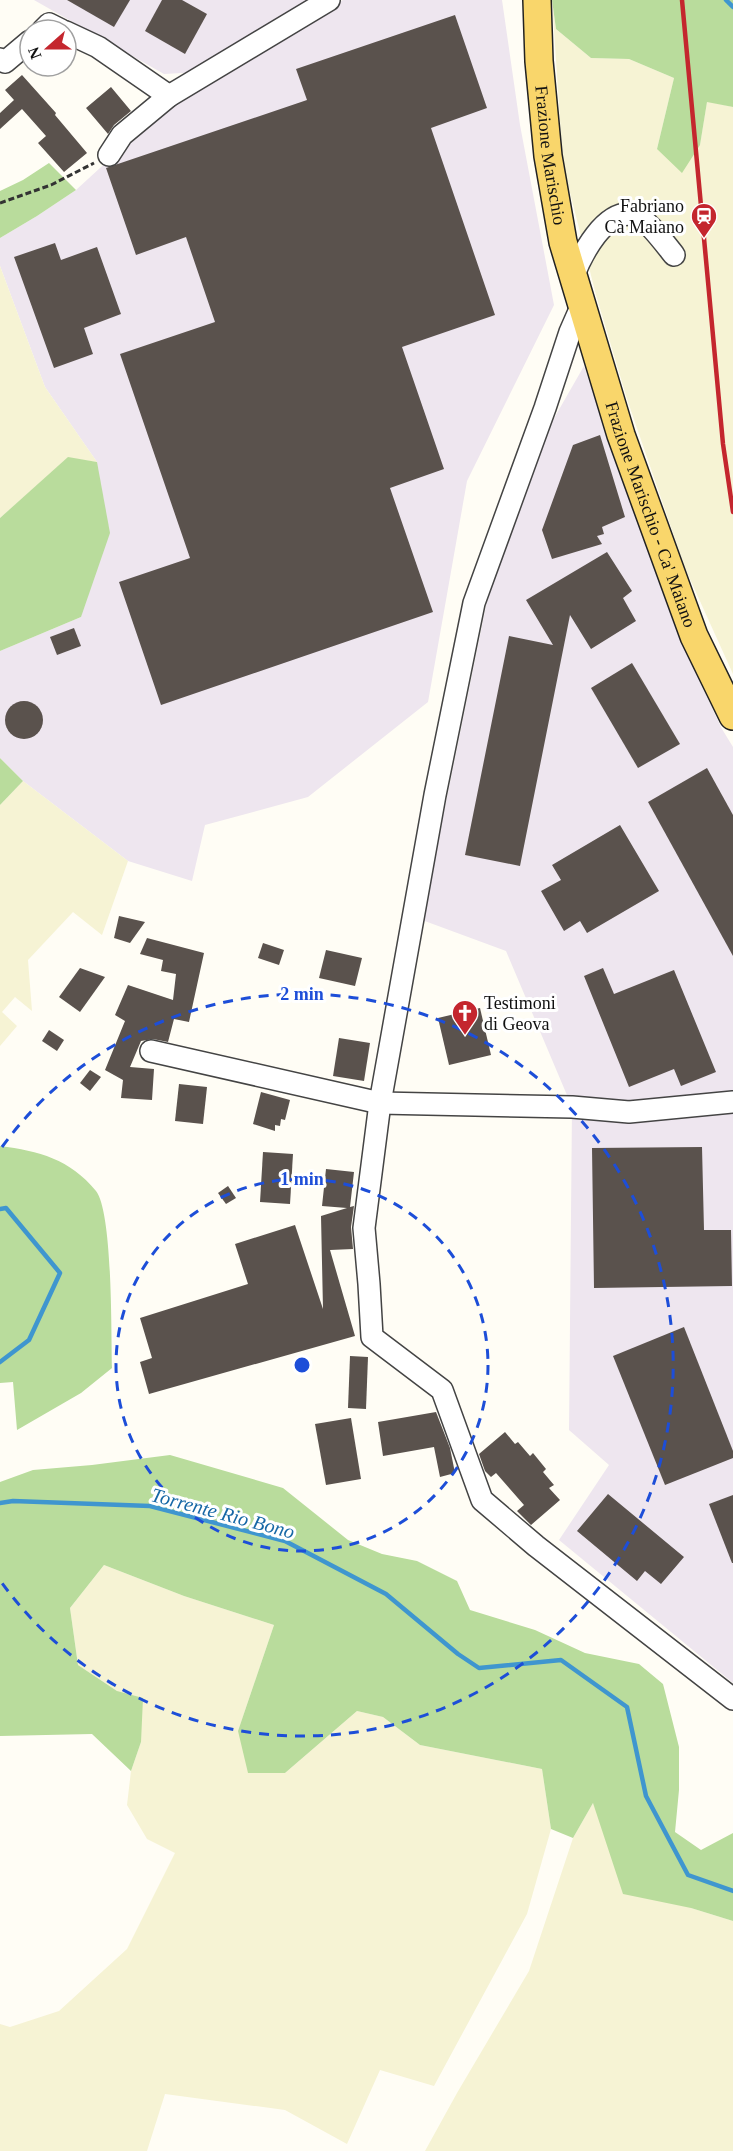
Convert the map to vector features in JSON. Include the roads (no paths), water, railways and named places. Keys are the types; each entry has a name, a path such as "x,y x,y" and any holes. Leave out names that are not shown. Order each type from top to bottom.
{"main road":[{"name":"Frazione Marischio","path":"535,1 548,156 563,242 581,307"},
{"name":"Frazione Marischio - Ca' Maiano","path":"581,307 621,435 694,636 733,716"}],"street":[{"path":"109,155 122,135 169,96 329,0"},
{"path":"78,38 98,47 169,96"},
{"path":"0,59 5,62 18,51"},
{"path":"573,277 585,250 597,233 622,216 634,214 642,218 674,255"},
{"path":"581,307 570,332 545,408 474,603 435,795 380,1103 364,1228 372,1337 442,1390 482,1500 536,1546 733,1700"},
{"path":"151,1051 380,1103 572,1107 629,1112 733,1102"}],"waterway":[{"path":"726,0 733,7"},
{"name":"Torrente Rio Bono","path":"0,1209 6,1208 60,1273 29,1340 0,1362"},
{"name":"Torrente Rio Bono","path":"0,1503 13,1501 150,1506 285,1541 386,1594 458,1654 479,1668 561,1660 627,1707 646,1796 688,1875 733,1891"}],"railway":[{"path":"682,0 723,444 733,512"}],"place":[{"name":"Fabriano Cà Maiano","path":"704,239"},
{"name":"Testimoni di Geova","path":"465,1036"}]}
